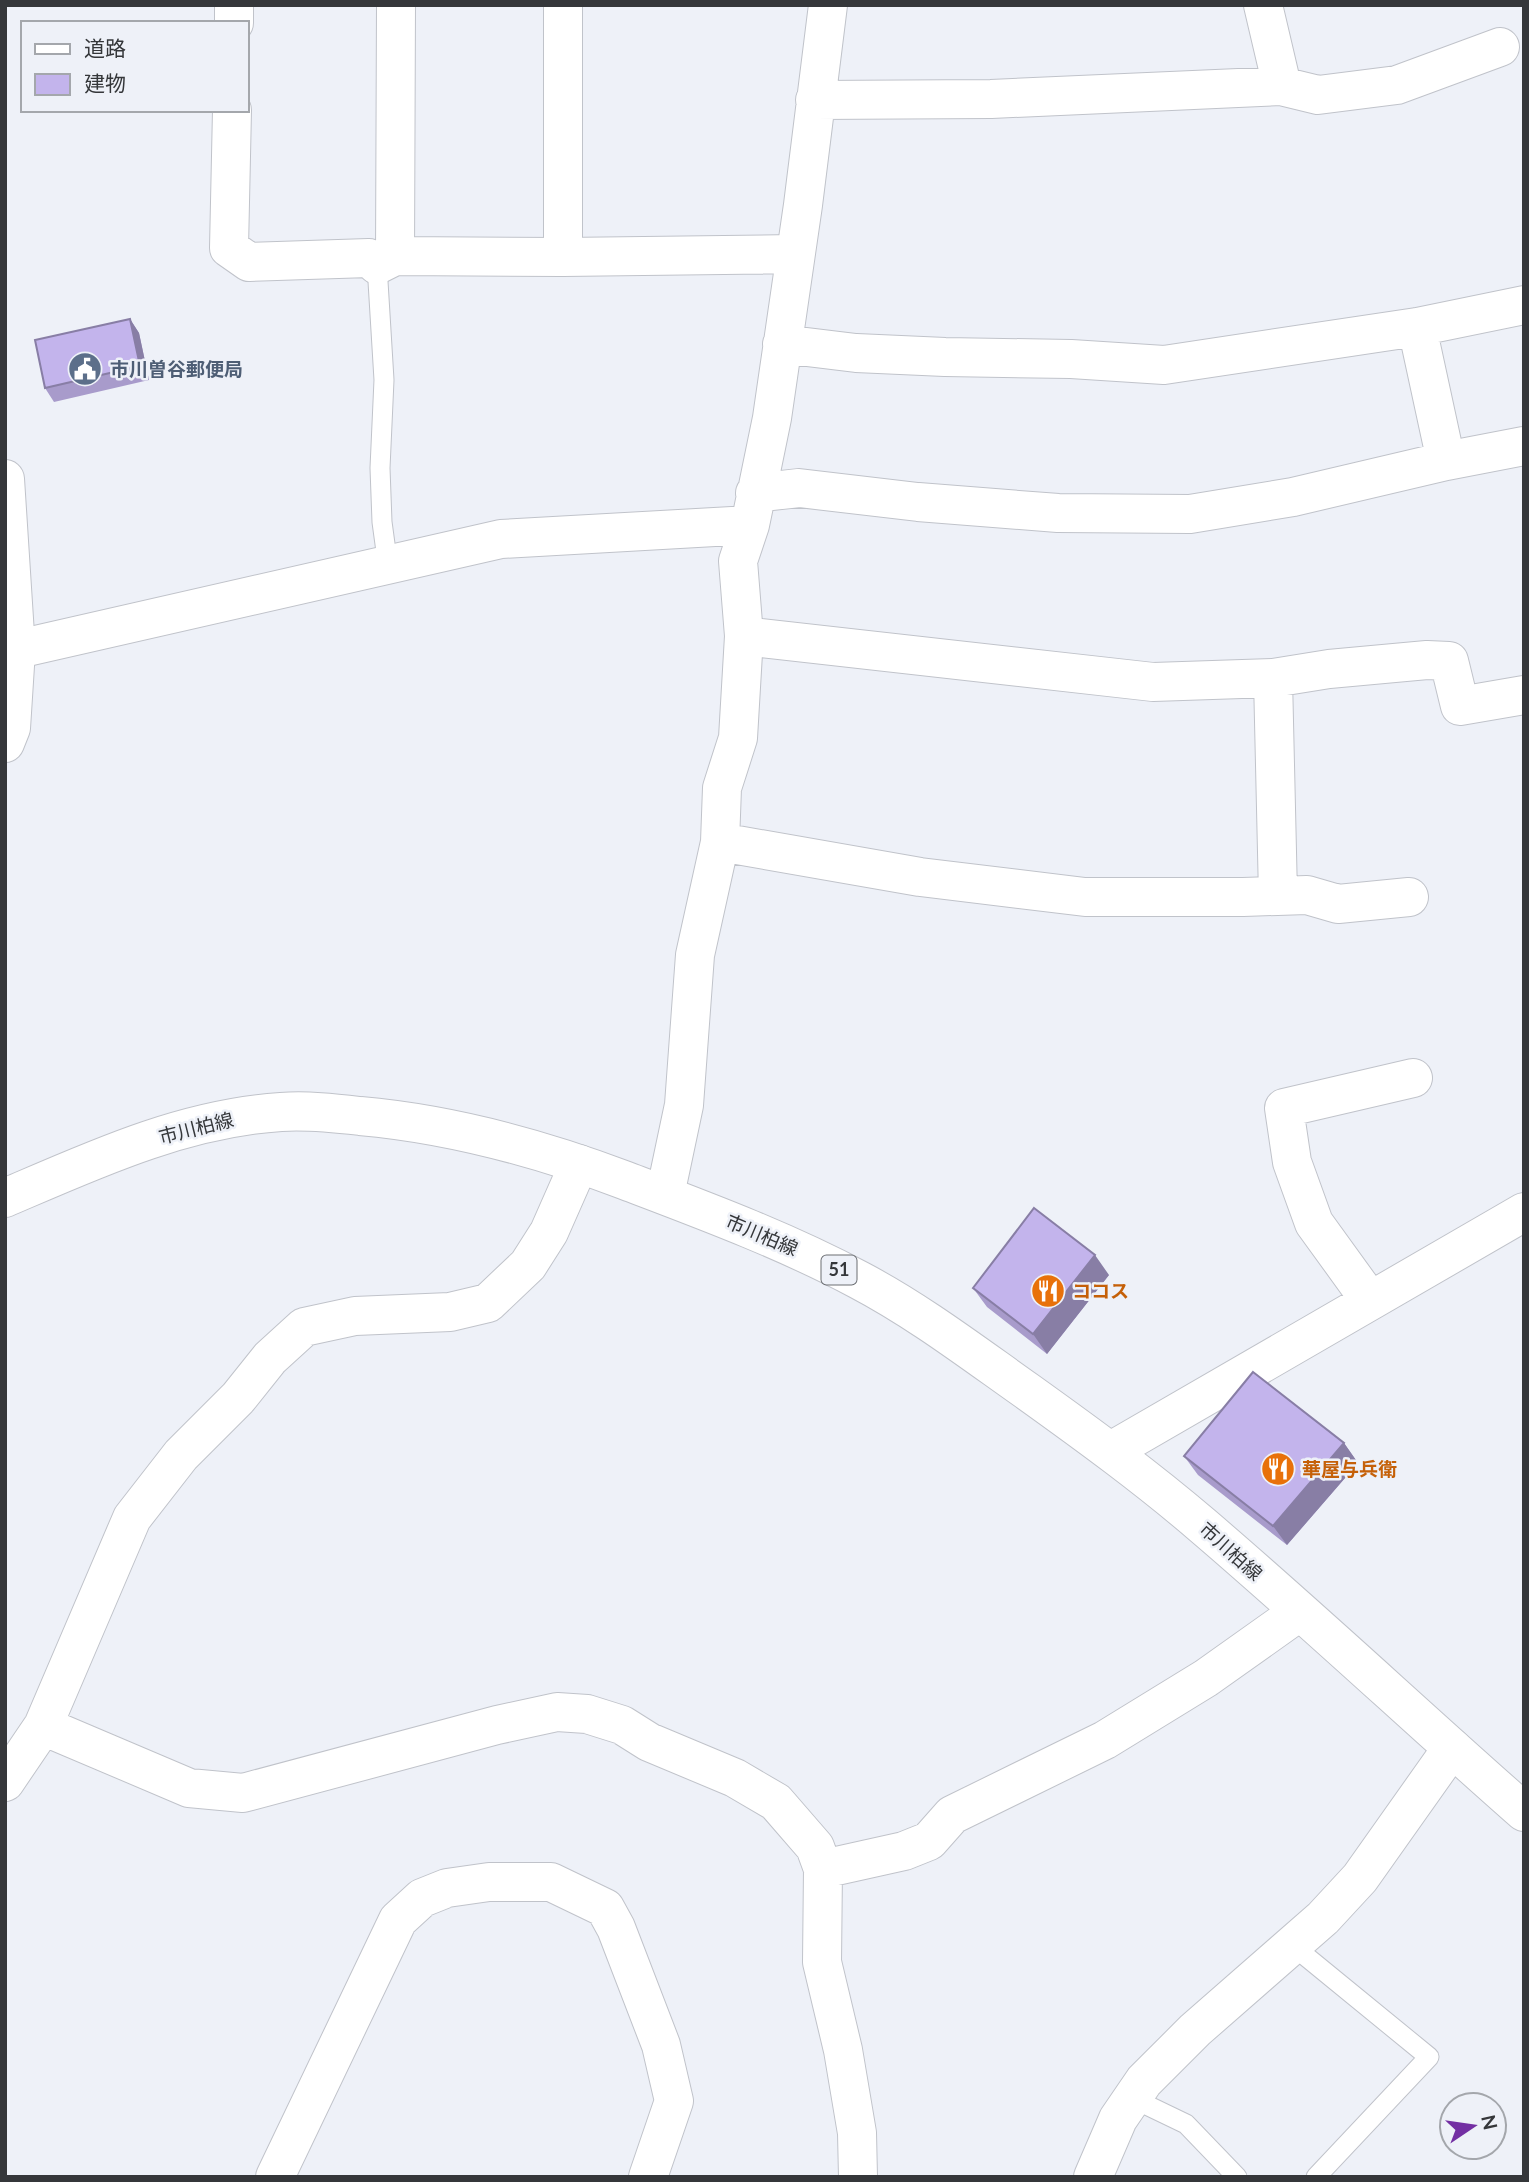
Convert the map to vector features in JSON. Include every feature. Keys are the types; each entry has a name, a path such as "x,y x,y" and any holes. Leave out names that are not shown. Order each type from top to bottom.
{"street":[{"path":"386,261 397,5"},
{"path":"562,5 563,257"},
{"path":"665,1195 684,1105 695,955 720,842 722,788 738,738 744,636 738,561 772,418 828,5"},
{"path":"1263,5 1282,86"},
{"path":"816,100 991,99 1282,86 1318,95 1397,85 1500,47"},
{"path":"232,112 229,248 249,262 369,258 386,261 795,254"},
{"path":"782,344 856,353 1071,359 1164,365 1417,327 1524,305"},
{"path":"1417,327 1446,461"},
{"path":"11,651 501,540 752,509 799,488 918,502 1058,513 1190,514 1293,497 1446,461 1524,446"},
{"path":"5,479 11,651 11,728 5,743"},
{"path":"744,636 1153,682 1273,678 1329,669 1427,660 1449,661 1460,706 1524,695"},
{"path":"1273,678 1278,895"},
{"path":"720,842 920,877 1085,897 1307,895 1338,904 1409,897"},
{"path":"1370,1299 1314,1223 1292,1162 1284,1108 1413,1078"},
{"name":"市川柏線","path":"5,1198 73,1168 168,1133 233,1118 281,1112 318,1112 383,1118 503,1140 579,1164 750,1229 862,1282 966,1348 1111,1451 1201,1524 1524,1812"},
{"path":"5,1782 43,1726 132,1518 181,1455 238,1398 270,1358 303,1327 355,1316 450,1312 488,1303 528,1265 549,1232 579,1164"},
{"path":"1111,1451 1524,1212"},
{"path":"823,1869 904,1851 929,1841 952,1815 1105,1740 1206,1678 1299,1612"},
{"path":"43,1726 189,1788 243,1793 497,1725 557,1712 587,1714 622,1725 649,1742 735,1778 776,1802 814,1847 823,1869 822,1962 843,2050 857,2133 858,2177"},
{"path":"1093,2177 1118,2119 1144,2081 1195,2030 1323,1918 1360,1878 1452,1748"},
{"path":"275,2177 398,1920 422,1898 447,1888 489,1882 551,1882 605,1908 617,1928 661,2045 674,2101 648,2177"}],"lane":[{"path":"386,261 380,468 388,566"},
{"path":"1292,1945 1429,2057 1316,2177"},
{"path":"1132,2098 1186,2124 1237,2177"}],"building":[{"path":"130,319 140,366 45,388 35,340"},
{"name":"ココス","path":"1034,1208 1095,1255 1033,1334 973,1288"},
{"name":"華屋与兵衛","path":"1253,1372 1344,1443 1273,1526 1184,1456"}],"place":[{"name":"市川曽谷郵便局","path":"85,369"},
{"name":"ココス","path":"1048,1291"},
{"name":"華屋与兵衛","path":"1278,1469"}]}
